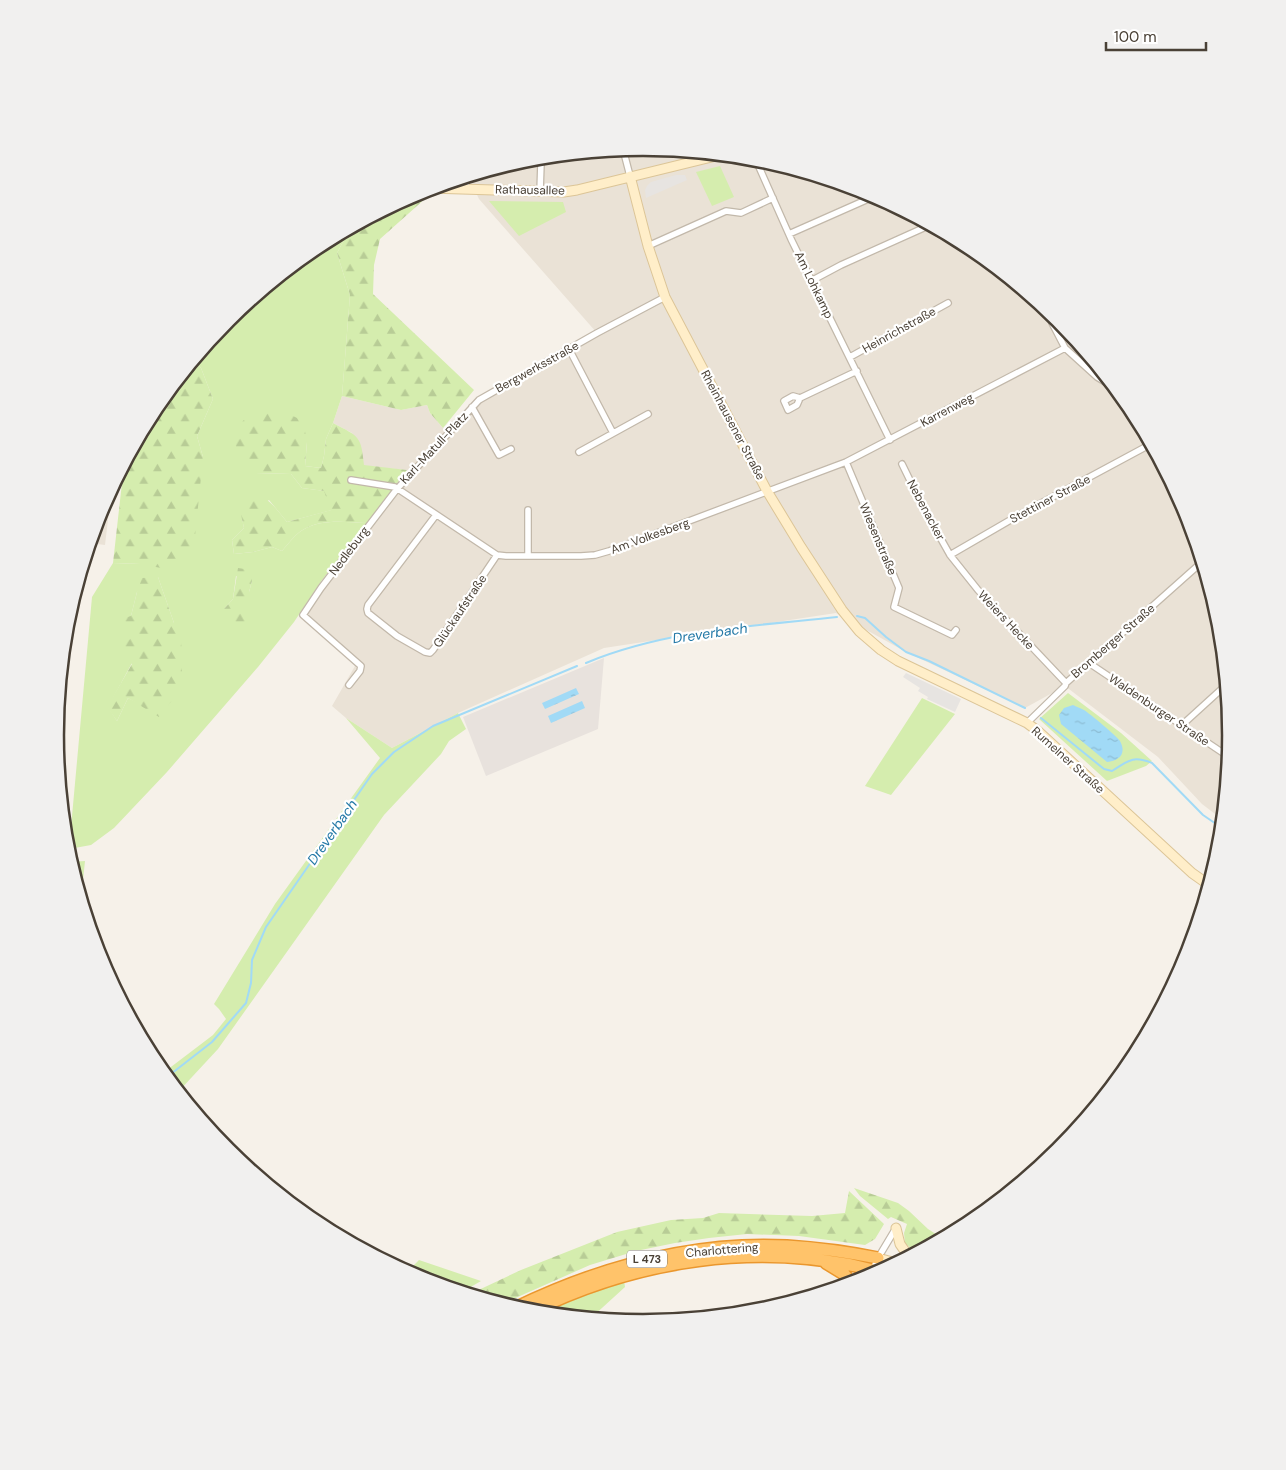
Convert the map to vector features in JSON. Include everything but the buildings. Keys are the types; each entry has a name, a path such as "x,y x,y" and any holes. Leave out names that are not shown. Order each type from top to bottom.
{"highway":[{"name":"Charlottering","path":"527,1302 575,1281 644,1260 696,1250 787,1246 831,1250 878,1258"},
{"name":"Charlottering","path":"545,1305 578,1290 604,1281 649,1269 695,1260 766,1256 820,1260"},
{"name":"L 473","path":"820,1260 856,1265 866,1270"},
{"path":"820,1260 847,1277"}],"street":[{"path":"625,156 630,176"},
{"name":"Rathausallee","path":"450,189 564,192 702,159"},
{"path":"540,192 541,165"},
{"name":"Am Lohkamp","path":"759,168 811,281 890,440"},
{"name":"Rheinhausener Straße","path":"630,176 648,246 665,297 767,491 842,610 859,631 881,650"},
{"path":"466,183 466,189"},
{"path":"648,246 726,211 741,213 773,198"},
{"path":"789,234 865,200"},
{"path":"811,281 841,265 923,228"},
{"name":"Bergwerksstraße","path":"472,407 492,392 665,297"},
{"name":"Heinrichstraße","path":"850,357 948,303"},
{"path":"1053,325 1065,348 1101,379"},
{"name":"Karrenweg","path":"767,491 846,462 1065,348"},
{"path":"569,349 613,433"},
{"path":"800,398 857,371"},
{"path":"472,407 499,455 511,448"},
{"name":"Karl-Matull-Platz","path":"397,489 472,407"},
{"path":"579,452 648,414"},
{"name":"Stettiner Straße","path":"950,555 1146,447"},
{"name":"Wiesenstraße","path":"846,462 899,588 894,606 952,635 956,630"},
{"name":"Nebenacker","path":"902,464 950,555"},
{"path":"351,480 397,489 497,555"},
{"name":"Nedleburg","path":"349,685 360,671 361,666 303,615 321,588 397,489"},
{"name":"Am Volkesberg","path":"497,555 595,555 767,491"},
{"path":"528,510 528,556"},
{"name":"Glückaufstraße","path":"436,515 368,605 368,613 397,636 430,653 497,555"},
{"name":"Weiers Hecke","path":"950,555 978,590 1066,683"},
{"name":"Bromberger Straße","path":"1027,723 1066,683 1197,566"},
{"name":"Rumelner Straße","path":"881,650 918,672 1027,723 1204,881"},
{"name":"Waldenburger Straße","path":"1089,663 1222,753"},
{"path":"1182,725 1220,691"},
{"path":"896,1228 900,1244 906,1251"},
{"path":"876,1265 878,1258 896,1228"},
{"name":"L 473","path":"878,1258 887,1260"}],"shaded area":[{"path":"605,157 681,157 756,167 793,175 829,186 899,215 965,253 1025,299 1079,353 1125,413 1163,479 1192,549 1203,585 1211,622 1221,697 1221,773 1216,815 1202,804 1158,757 1065,686 1025,708 906,652 836,613 604,648 458,713 392,748 346,718 332,706 355,666 303,615 397,489 407,470 364,466 352,433 333,423 342,396 401,410 427,405 430,413 443,428 479,400 597,333 479,199 471,182 530,167 567,161"},
{"path":"676,175 685,175 687,180 646,198 645,190 651,182"},
{"path":"109,511 105,545 96,544"},
{"path":"604,658 598,729 486,776 463,717"},
{"path":"906,673 961,699 955,712 927,699 928,697 918,691 920,688 903,677"}],"green space":[{"path":"720,166 734,197 712,206 696,172"},
{"path":"426,198 380,239 374,265 373,294 474,390 443,428 430,413 427,405 401,410 342,396 350,295 337,253 345,238 353,233 387,215"},
{"path":"489,201 563,202 566,212 519,236"},
{"path":"345,238 337,253 350,295 342,396 326,439 321,468 305,466 307,442 256,473 291,474 302,488 325,491 332,510 287,522 269,500 242,518 244,528 232,540 234,554 272,547 282,551 298,533 308,527 324,522 367,523 322,580 294,622 258,667 167,772 114,828 91,845 75,848 71,825 92,597 113,563 140,564 203,457 197,436 213,399 201,368 198,364 207,353 261,299 290,275","holes":["236,576 252,581 249,592 224,609 233,599","158,577 174,623 138,703 128,698 117,721 108,707 132,663 131,616 137,592"]},
{"path":"198,364 201,368 213,399 197,436 203,457 195,537 177,571 140,564 113,563 122,481 161,413"},
{"path":"261,410 281,410 297,418 305,431 307,442 305,466 321,468 326,439 333,423 358,438 362,448 364,465 407,470 367,523 324,522 308,527 298,533 282,551 272,547 234,554 232,540 244,528 238,501 246,496 260,496 266,499 287,522 331,510 324,491 302,488 291,474 256,473 237,456 234,431 250,413"},
{"path":"238,568 251,570 252,581 249,592 247,628 241,634 224,623 224,609 233,599"},
{"path":"158,577 174,623 181,629 182,676 177,694 159,717 128,698 117,721 107,707 132,664 118,650 131,638 124,618 131,616 142,578"},
{"path":"1068,693 1121,733 1152,761 1146,766 1107,781 1039,719"},
{"path":"922,698 955,714 891,795 865,786"},
{"path":"458,713 466,729 449,741 441,754 384,815 218,1049 182,1087 169,1068 213,1035 226,1019 214,1004 275,904 380,758 346,718 392,748"},
{"path":"78,861 85,861 83,883"},
{"path":"854,1188 898,1203 937,1235 911,1249 905,1243 904,1233 907,1224 891,1217 888,1219 860,1196"},
{"path":"849,1191 884,1224 875,1239 865,1245 799,1236 747,1234 709,1238 636,1251 590,1265 513,1299 478,1290 521,1270 617,1232 671,1220 703,1218 719,1213 812,1216 845,1213"},
{"path":"419,1260 481,1281 469,1288 413,1266"},
{"path":"624,1280 625,1287 597,1312 557,1307"}],"water":[{"path":"576,688 579,694 545,709 542,703"},
{"path":"582,701 585,708 551,723 548,716"},
{"path":"1073,705 1087,712 1120,741 1123,750 1121,756 1107,762 1061,724 1059,715 1064,708"}],"waterway":[{"name":"Dreverbach","path":"857,616 865,618 906,652 929,661 1025,708"},
{"name":"Dreverbach","path":"586,663 616,652 678,636 837,617"},
{"name":"Dreverbach","path":"172,1073 212,1042 246,1003 251,983 252,960 266,927 372,774 394,752 433,726 577,666"},
{"name":"Dreverbach","path":"1041,718 1104,769 1112,771 1126,762 1135,759 1152,763 1203,815 1215,823"}]}
